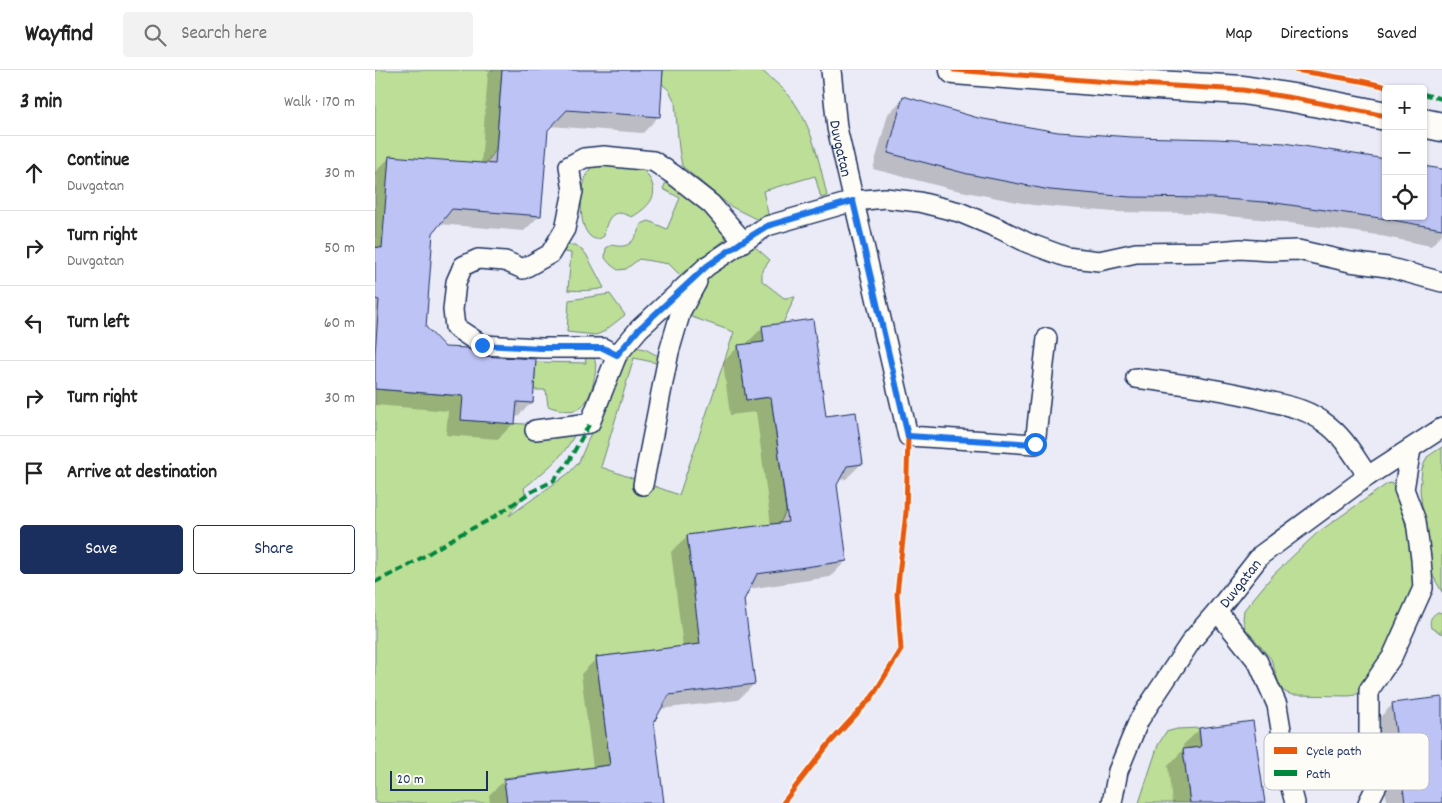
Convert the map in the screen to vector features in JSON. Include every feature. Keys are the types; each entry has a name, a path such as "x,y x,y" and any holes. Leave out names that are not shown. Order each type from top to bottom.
{"street":[{"path":"954,70 1121,84 1243,90 1382,115"},
{"path":"1427,124 1442,127"}],"lane":[{"name":"Duvgatan","path":"831,70 837,128 908,436 1035,444 1047,338"},
{"path":"617,355 603,348 541,348 482,345 455,327 453,310 456,282 463,266 477,259 505,261 523,269 550,254 565,229 573,191 569,166 584,158 604,156 653,161 711,204 743,241"},
{"path":"535,430 590,423 617,355 639,329 707,266 767,226 853,201 885,198 919,202 959,212 1036,245 1066,256 1082,259 1099,261 1137,253 1209,252 1240,249 1298,250 1350,262 1387,267 1442,282"},
{"path":"643,485 669,352 681,311 707,266"},
{"path":"1136,378 1248,395 1309,412 1327,424 1343,440 1368,476"},
{"name":"Duvgatan","path":"1112,803 1118,772 1139,720 1192,640 1261,555 1368,476 1442,428"},
{"path":"1369,733 1369,690 1392,657 1423,588 1421,559 1415,522 1404,490 1411,449"},
{"path":"1217,611 1258,662 1277,705 1282,733"},
{"path":"1292,790 1295,803"},
{"path":"1368,803 1374,790"}],"green space":[{"path":"375,70 502,70 496,150 486,163 382,248 375,247"},
{"path":"663,70 761,70 787,93 803,116 813,142 827,196 821,198 815,176 763,191 769,218 756,219 730,206 682,166 675,102 669,90 662,84"},
{"path":"595,163 639,165 651,180 653,187 652,199 641,211 632,217 619,213 612,215 605,229 604,236 597,239 593,238 586,231 583,224 581,207 586,176"},
{"path":"666,182 673,182 731,235 680,275 669,264 639,259 626,269 618,270 605,258 606,248 612,245 628,245 634,239 641,224 649,221 667,229 680,198 663,189"},
{"path":"566,245 576,245 586,254 604,288 586,291 568,290 571,253 558,251"},
{"path":"754,246 770,260 762,271 762,281 784,298 795,297 783,323 764,342 738,346 746,400 771,397 786,511 780,523 687,535 701,644 596,657 610,765 504,778 507,803 375,803 375,389 463,396 462,420 555,426 571,429 574,436 564,452 552,465 524,488 525,493 509,516 569,473 579,462 625,350 631,346 645,349 660,357 657,363 634,358 601,467 679,495 734,332 689,316 697,293 708,272 743,247"},
{"path":"610,294 625,315 603,332 596,335 567,332 569,300"},
{"path":"584,351 592,356 596,365 590,395 587,400 581,407 572,411 548,406 546,390 534,390 536,362 586,363"},
{"path":"1442,447 1442,592 1433,576 1427,547 1420,490 1422,469 1427,457"},
{"path":"1391,483 1396,486 1411,547 1413,595 1403,620 1362,690 1355,695 1292,695 1285,692 1280,687 1271,659 1245,628 1244,610 1273,575 1317,533"},
{"path":"1438,612 1442,613 1442,634 1431,628 1430,625 1431,618"},
{"path":"1199,728 1201,747 1183,749 1190,803 1139,803 1158,745 1166,732 1177,729"}],"building":[{"path":"502,70 663,70 660,117 567,110 548,130 541,216 452,209 433,233 426,327 445,347 467,348 481,356 536,359 533,403 517,402 515,424 461,420 463,396 375,389 375,354 379,300 375,299 375,247 382,248 389,156 495,164"},
{"path":"903,96 978,118 1058,132 1284,143 1382,158 1382,218 1276,203 1213,198 1130,197 1050,190 968,174 888,153"},
{"path":"1427,167 1442,169 1442,229 1392,220 1427,220"},
{"path":"813,319 826,416 856,412 863,464 847,466 837,485 847,561 757,574 744,600 755,684 669,695 654,722 664,803 507,803 504,779 610,765 596,657 700,644 687,535 788,522 771,397 746,400 738,345 764,342 762,326"},
{"path":"1442,697 1442,803 1405,803 1403,790 1429,790 1429,733 1396,733 1392,703"},
{"path":"1253,721 1265,803 1190,803 1183,749 1201,747 1199,728"}],"marked path":[{"path":"1427,95 1442,99"},
{"path":"375,582 406,567 459,535 491,519 531,492 553,481 567,464 590,423"}],"cycle path":[{"path":"954,70 1243,90 1382,115"},
{"path":"1295,70 1382,86"},
{"path":"783,803 828,745 872,697 901,650 897,594 906,512 908,436"}],"route":[{"path":"482,345 541,348 603,348 617,355 639,329 707,266 743,241 767,226 853,201 908,436 1035,444"}]}
